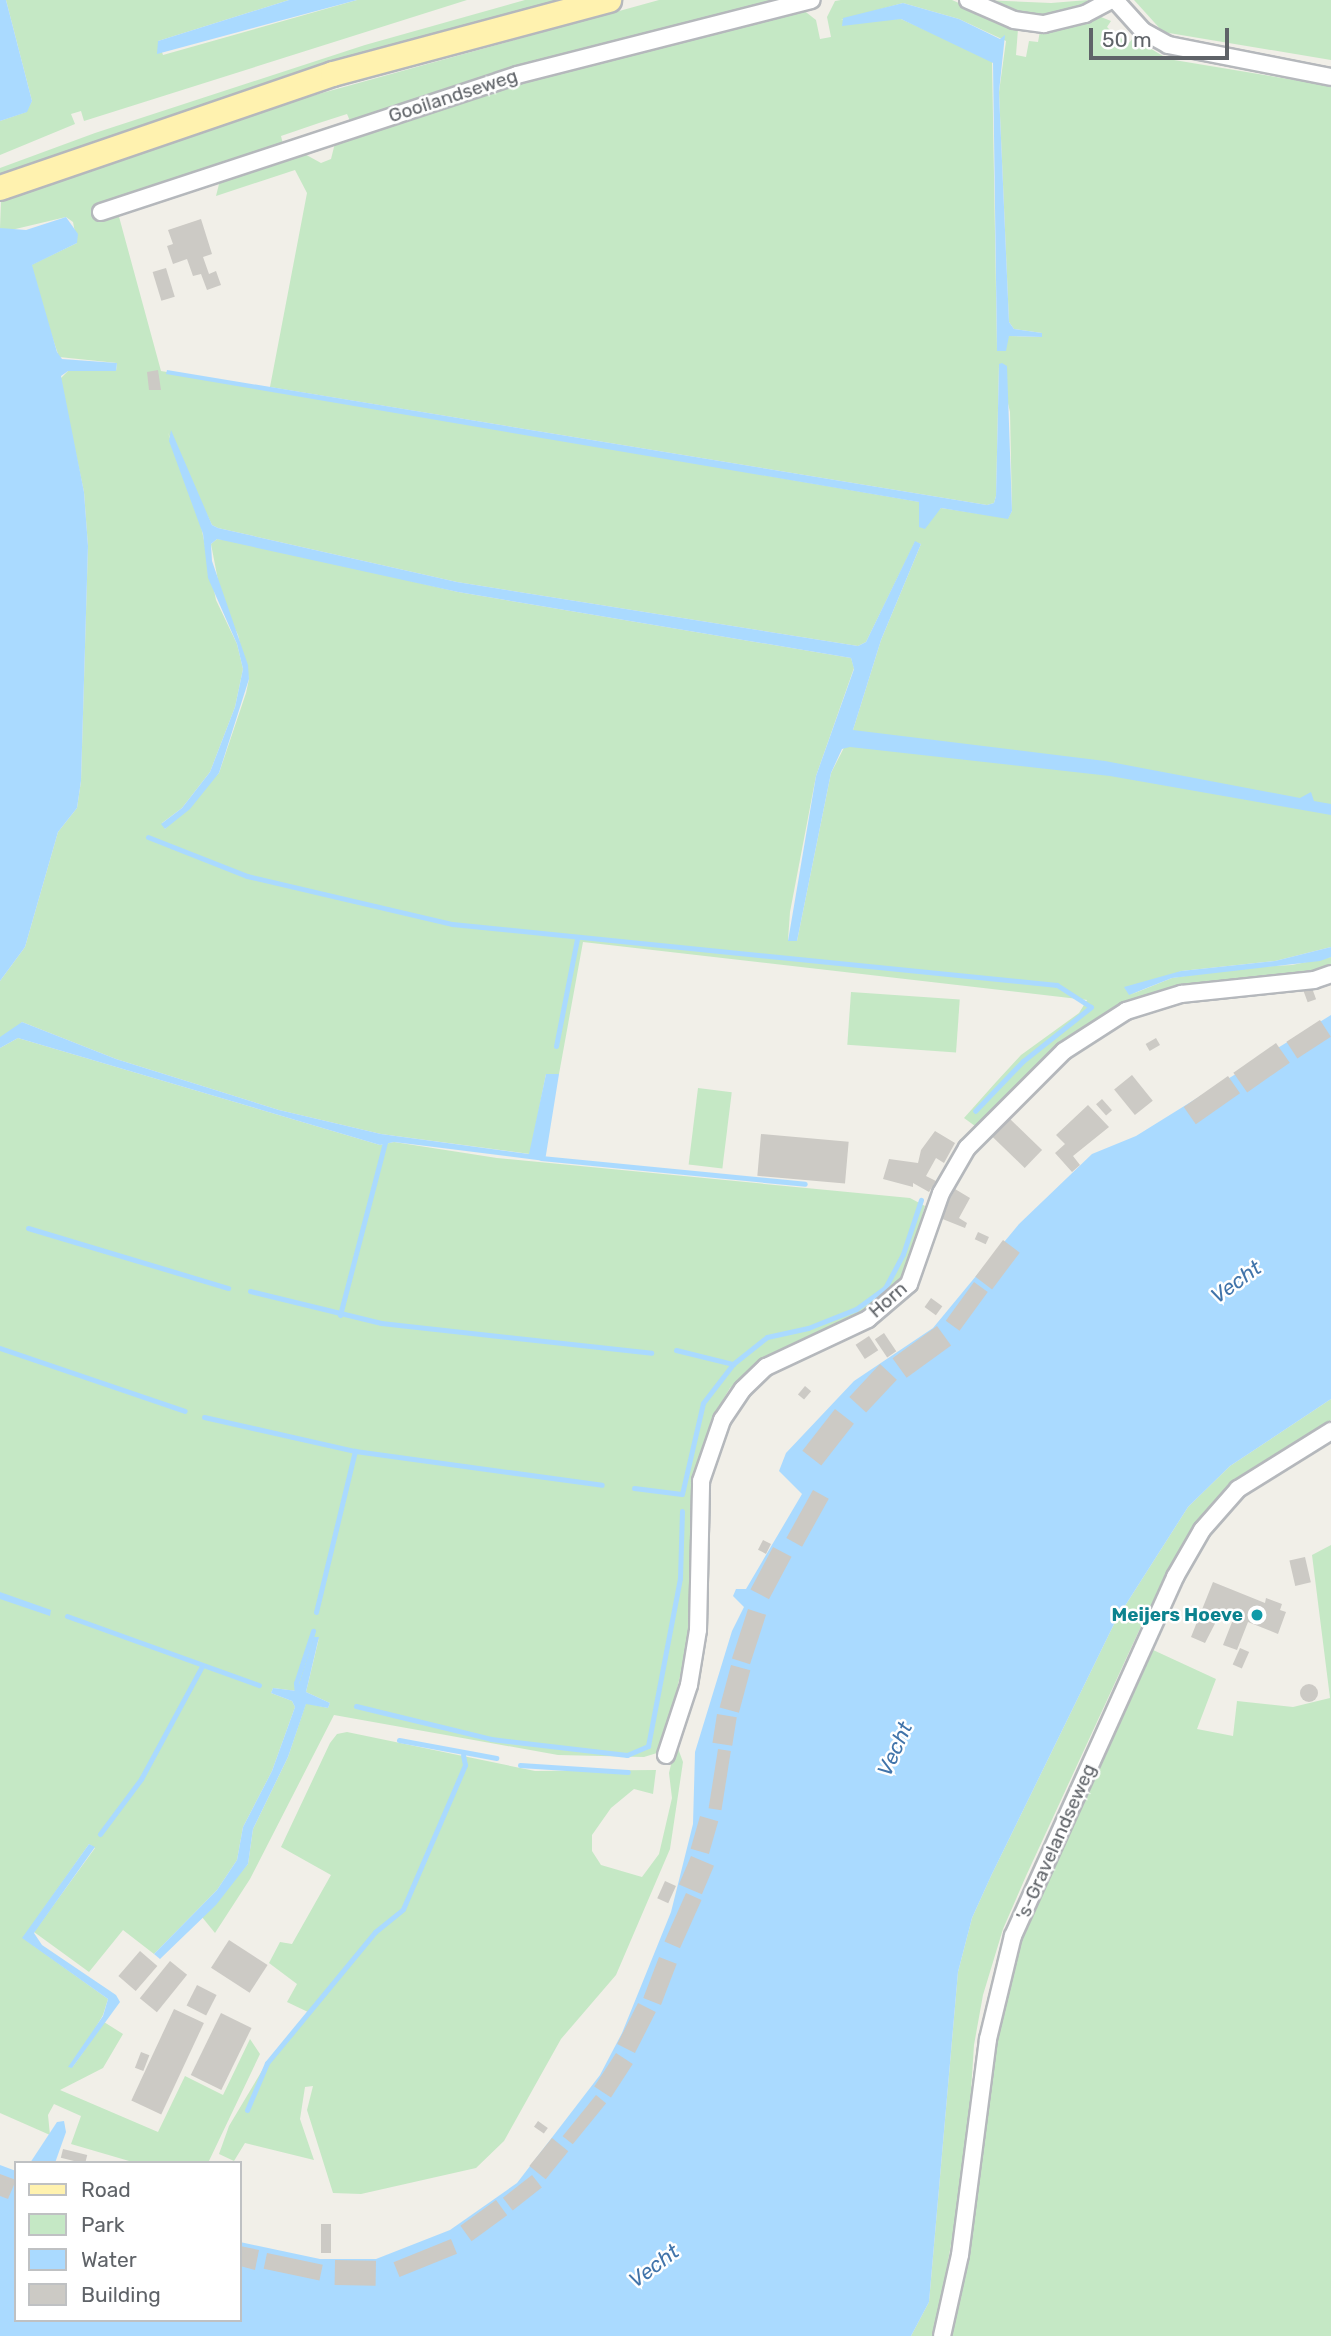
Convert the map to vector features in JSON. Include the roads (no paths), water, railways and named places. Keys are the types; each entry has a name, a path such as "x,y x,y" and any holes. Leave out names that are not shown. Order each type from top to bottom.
{"main road":[{"path":"0,188 333,74 609,0"}],"street":[{"name":"Gooilandseweg","path":"101,212 570,59 812,0"},
{"path":"968,0 1014,20 1044,24 1085,14 1113,0 1143,31 1168,45 1331,77"},
{"name":"Horn","path":"666,1755 689,1685 698,1630 702,1481 722,1420 743,1389 766,1367 868,1318 909,1284 940,1193 967,1148 1064,1052 1126,1011 1181,994 1314,980 1331,974"},
{"name":"'s-Gravelandseweg","path":"942,2336 960,2255 988,2039 1013,1936 1175,1577 1202,1530 1238,1489 1331,1432"}],"water":[{"path":"0,0 6,0 32,101 27,112 0,121"},
{"path":"289,0 357,0 157,54 158,41"},
{"path":"903,3 959,19 1000,39 1005,35 999,92 1009,322 1014,329 1042,333 1042,337 1009,336 1006,351 997,351 993,63 901,19 842,26 843,18"},
{"path":"66,217 78,234 77,243 32,265 57,352 62,359 117,363 116,371 68,371 61,376 84,492 88,546 81,781 77,808 58,832 25,947 0,981 0,228 26,230"},
{"path":"999,364 1007,366 1012,511 1008,519 941,508 925,529 919,527 919,502 166,374 167,370 987,505 994,503 996,496"},
{"path":"171,430 212,525 218,528 457,582 858,646 866,642 915,541 921,544 881,640 853,730 1105,761 1300,798 1311,792 1314,801 1331,804 1331,815 1110,776 850,747 842,749 831,773 797,941 788,941 816,776 854,669 851,658 458,592 217,539 211,544 212,561 248,665 249,679 219,773 190,809 165,829 161,824 182,808 210,772 235,707 243,669 237,644 208,578 203,534 169,441"},
{"path":"1331,947 1331,957 1320,961 1172,978 1129,995 1124,987 1181,971 1275,961"},
{"name":"Vecht","path":"1331,1015 1331,1399 1230,1466 1188,1507 1116,1620 972,1918 958,1972 929,2302 911,2336 0,2336 0,2165 14,2170 14,2322 242,2322 242,2242 320,2259 376,2259 450,2230 517,2183 600,2075 622,2033 671,1912 693,1824 695,1752 732,1631 744,1607 733,1596 736,1589 746,1589 802,1494 779,1471 786,1453 854,1381 933,1328 1019,1224 1092,1154 1136,1136"},
{"path":"22,1022 116,1059 279,1110 381,1134 529,1154 546,1074 559,1074 545,1161 394,1142 380,1145 18,1038 0,1048 0,1037"},
{"path":"0,1592 51,1610 50,1616 0,1599"},
{"path":"314,1637 319,1637 306,1692 330,1703 328,1708 306,1704 288,1757 253,1829 248,1864 216,1905 160,1959 154,1954 217,1890 237,1860 243,1827 272,1771 295,1707 292,1701 271,1693 273,1688 297,1691"},
{"path":"89,1844 95,1847 34,1933 42,1945 116,1995 120,2002 72,2068 68,2067 103,2016 108,1999 22,1938"},
{"path":"64,2121 66,2132 56,2161 31,2161 57,2122"}],"waterway":[{"path":"148,837 247,876 452,924 1057,985 1091,1007 1023,1061 975,1111"},
{"path":"556,1046 577,939"},
{"path":"340,1315 386,1139"},
{"path":"541,1158 805,1184"},
{"path":"634,1488 682,1494 703,1403 733,1364 767,1337 808,1328 856,1309 885,1288 903,1254 921,1200"},
{"path":"28,1228 228,1288"},
{"path":"250,1291 381,1323 651,1353"},
{"path":"0,1348 185,1411"},
{"path":"676,1350 733,1364"},
{"path":"204,1417 355,1451 602,1485"},
{"path":"316,1612 355,1451"},
{"path":"356,1706 491,1739 627,1755 648,1746 680,1578 682,1511"},
{"path":"67,1616 259,1685"},
{"path":"297,1695 296,1683 313,1631"},
{"path":"100,1834 141,1779 202,1666"},
{"path":"399,1740 496,1758"},
{"path":"247,2110 267,2063 375,1932 403,1909 465,1765 463,1755"},
{"path":"520,1765 628,1772"}],"place":[{"name":"Meijers Hoeve","path":"1257,1615"}]}
